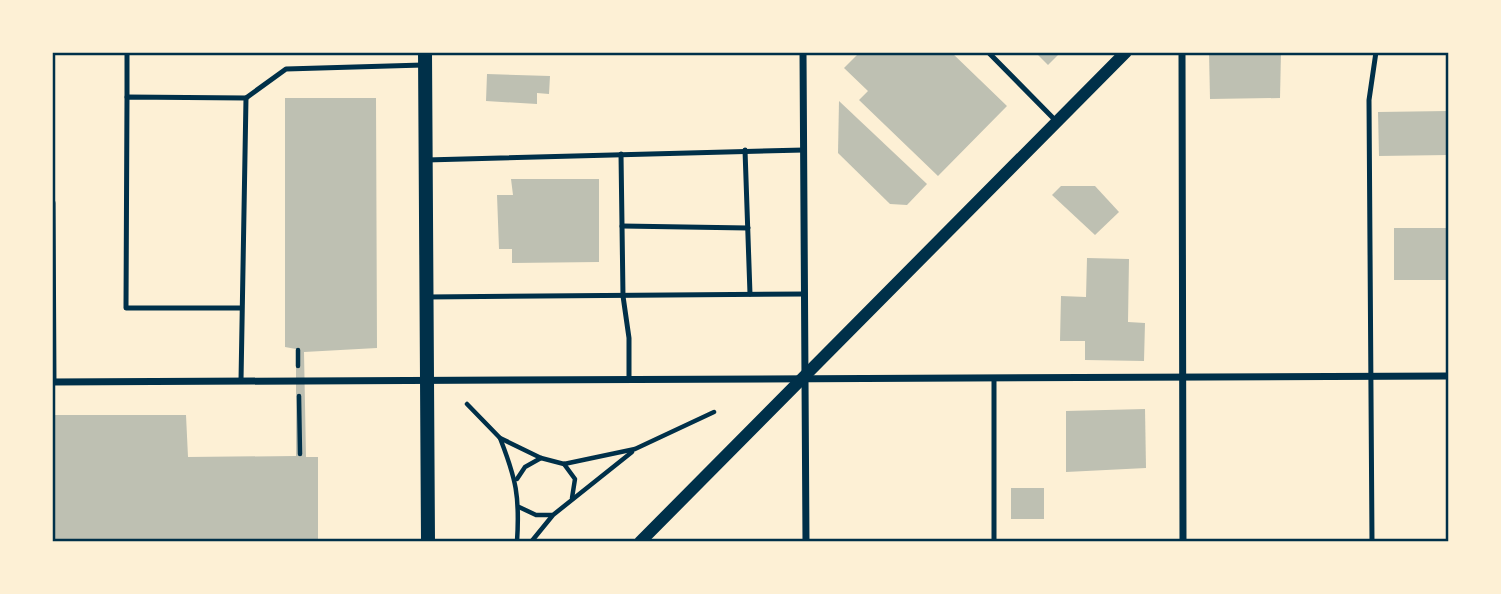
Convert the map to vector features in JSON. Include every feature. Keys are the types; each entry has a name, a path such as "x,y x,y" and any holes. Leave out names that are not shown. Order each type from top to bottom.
{"main road":[{"path":"425,59 428,541"}],"street":[{"path":"803,52 806,541"},
{"path":"640,541 1126,52"},
{"path":"1182,52 1183,541"},
{"path":"52,202 53,382 629,380 803,376 1448,376"}],"lane":[{"path":"127,52 126,308 242,308"},
{"path":"988,52 1057,122"},
{"path":"1372,541 1369,100 1376,52"},
{"path":"127,97 246,98 286,69 425,59"},
{"path":"241,381 246,98"},
{"path":"745,150 750,294"},
{"path":"426,160 804,150"},
{"path":"621,154 623,296 629,380"},
{"path":"622,226 748,228"},
{"path":"427,297 489,294 805,294"},
{"path":"994,378 994,541"}],"path":[{"path":"298,350 298,376"},
{"path":"299,389 300,454"},
{"path":"467,404 500,438 541,458 564,464 635,449 714,412"},
{"path":"500,438 516,480 520,506 517,541"},
{"path":"531,541 553,515 635,449"},
{"path":"516,480 525,467 541,458"},
{"path":"564,464 575,479 572,499"},
{"path":"520,506 536,514 553,515"}],"building":[{"path":"860,52 951,52 1007,106 938,176 859,100 868,91 844,68"},
{"path":"1035,52 1061,52 1048,65"},
{"path":"1209,52 1281,52 1280,98 1210,99"},
{"path":"487,74 550,76 549,94 537,93 537,104 486,101"},
{"path":"285,98 376,98 377,348 304,352 306,457 318,457 318,542 52,542 52,415 186,415 188,457 296,456 296,349 285,347"},
{"path":"839,101 927,184 907,205 890,204 838,153"},
{"path":"1448,111 1448,155 1379,156 1378,112"},
{"path":"511,179 599,179 599,262 512,263 512,249 499,249 497,195 513,195"},
{"path":"1061,186 1095,186 1119,212 1095,235 1052,195"},
{"path":"1394,228 1448,228 1448,280 1394,280"},
{"path":"1087,258 1129,259 1128,322 1145,323 1144,361 1085,360 1085,341 1060,341 1061,296 1086,297"},
{"path":"1145,409 1146,468 1066,472 1066,411"},
{"path":"1011,488 1044,488 1044,519 1011,519"}]}
